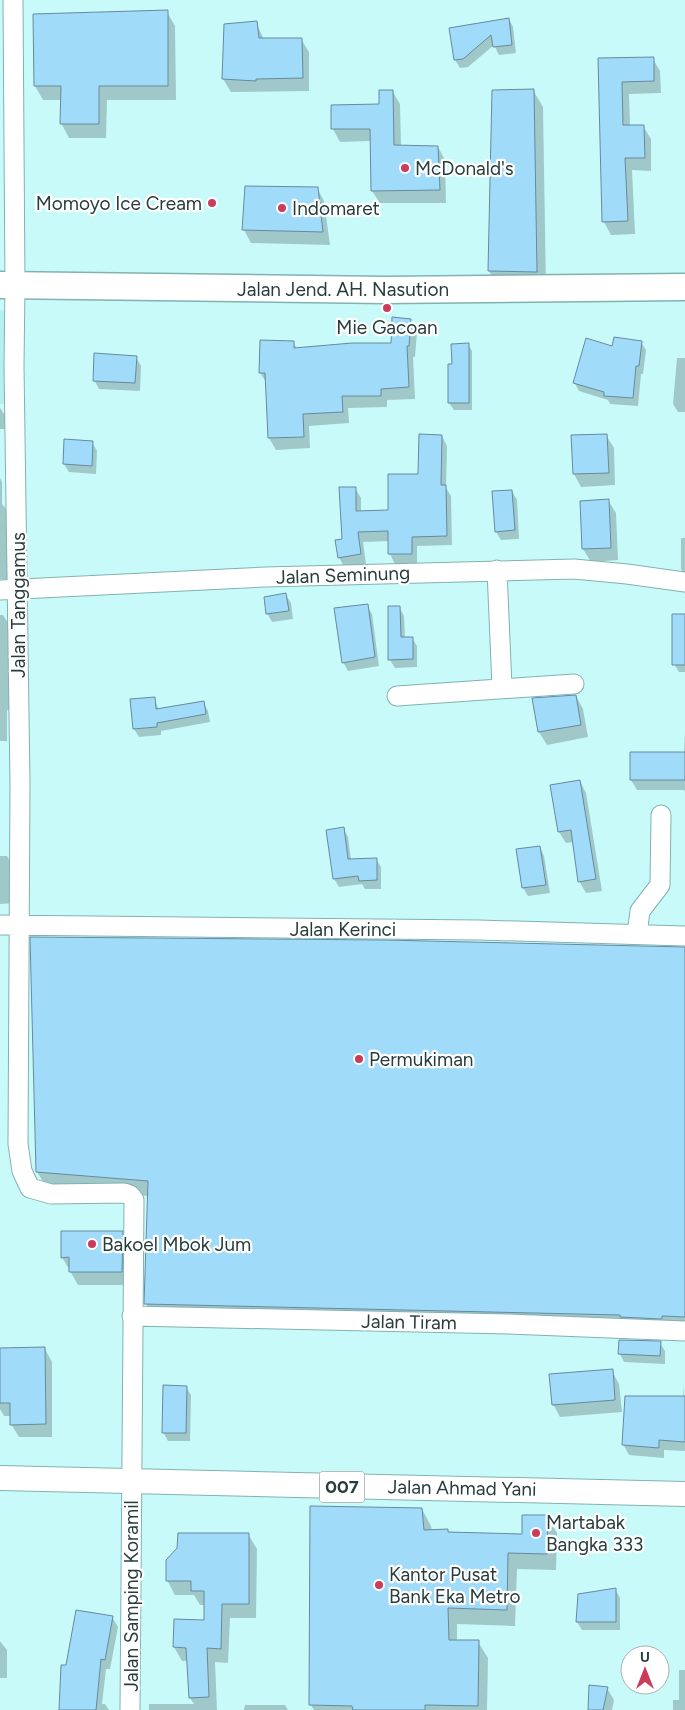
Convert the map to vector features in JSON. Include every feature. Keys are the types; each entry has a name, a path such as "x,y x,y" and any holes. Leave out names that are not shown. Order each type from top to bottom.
{"highway":[{"name":"Jalan Jend. AH. Nasution","path":"8,285 385,290 685,288"}],"main road":[{"name":"Jalan Ahmad Yani","path":"0,1478 685,1494"}],"street":[{"name":"Jalan Tanggamus","path":"13,0 8,285 14,366 18,530 9,589 20,926 9,1065 22,1171 30,1188 52,1194 124,1193 130,1195 134,1200 132,1316"},
{"name":"Jalan Seminung","path":"9,589 146,582 497,570 595,570 685,582"},
{"path":"497,570 502,687"},
{"path":"397,696 502,687 574,684"},
{"path":"637,934 640,911 660,885 661,815"},
{"name":"Jalan Kerinci","path":"0,925 479,930 685,936"},
{"name":"Jalan Tiram","path":"132,1316 508,1324 685,1331"},
{"name":"Jalan Samping Koramil","path":"130,1710 132,1316"}],"shaded area":[{"path":"0,310 7,310 9,404 0,404"}],"building":[{"path":"168,10 168,86 99,86 99,124 60,124 61,86 34,86 33,14"},
{"path":"509,18 512,45 493,47 491,35 463,59 454,60 449,28"},
{"path":"257,21 259,38 302,38 303,78 256,79 256,81 222,79 224,24"},
{"path":"654,57 654,81 622,82 623,125 644,125 645,158 625,158 628,221 602,222 598,58"},
{"path":"534,89 537,272 488,271 492,90"},
{"path":"379,90 393,90 394,145 438,146 440,190 371,191 370,129 331,129 331,105 379,104"},
{"name":"Indomaret","path":"245,186 318,187 323,232 242,230"},
{"path":"392,317 411,319 409,346 407,346 409,387 381,389 381,396 342,396 343,412 303,414 304,437 268,438 265,373 259,373 260,340 294,341 294,348 352,343 391,343"},
{"path":"614,337 642,341 639,366 636,366 633,398 604,396 604,392 573,383 586,338 612,346"},
{"path":"469,343 469,403 448,403 448,364 452,364 451,344"},
{"path":"94,353 137,356 135,383 93,381"},
{"path":"419,434 442,435 441,485 446,485 447,536 412,537 412,554 388,554 388,531 358,532 361,554 338,558 335,540 342,539 339,487 356,487 356,511 388,510 388,474 418,474"},
{"path":"607,434 609,473 573,474 571,435"},
{"path":"64,439 93,441 92,466 63,464"},
{"path":"512,490 515,530 495,532 492,491"},
{"path":"609,499 611,548 582,549 580,501"},
{"path":"286,593 289,611 266,614 264,597"},
{"path":"368,604 375,657 342,663 334,608"},
{"path":"388,606 400,606 401,637 413,637 413,659 388,660"},
{"path":"672,614 685,614 685,665 672,665"},
{"path":"576,695 581,725 538,732 532,698"},
{"path":"155,697 156,709 204,701 206,714 157,723 157,727 133,729 130,699"},
{"path":"630,752 685,752 685,780 630,780"},
{"path":"580,780 596,879 578,882 571,830 558,832 550,785"},
{"path":"344,827 348,859 377,858 377,880 359,881 358,876 333,879 326,830"},
{"path":"540,846 546,885 522,888 516,849"},
{"name":"Permukiman","path":"30,937 384,940 685,947 685,1317 662,1316 662,1319 620,1317 620,1315 144,1304 148,1181 36,1172"},
{"name":"Bakoel Mbok Jum","path":"61,1231 123,1231 122,1272 69,1272 69,1257 61,1258"},
{"path":"619,1340 661,1341 660,1356 618,1354"},
{"path":"45,1347 46,1424 10,1425 10,1403 0,1403 0,1348"},
{"path":"613,1369 615,1400 552,1405 549,1374"},
{"path":"163,1385 187,1386 186,1433 162,1433"},
{"path":"625,1396 685,1396 685,1442 659,1440 659,1448 622,1445"},
{"name":"Kantor Pusat Bank Eka Metro","path":"310,1506 422,1508 424,1530 448,1529 448,1532 522,1534 522,1515 548,1515 547,1554 508,1553 507,1610 448,1608 449,1640 479,1640 478,1706 425,1705 425,1710 353,1710 352,1706 309,1705"},
{"path":"178,1533 249,1533 249,1604 222,1604 221,1649 207,1648 209,1697 189,1698 186,1648 173,1647 174,1619 204,1620 204,1591 191,1591 191,1581 166,1581 166,1560 177,1548"},
{"path":"616,1588 616,1622 576,1622 578,1594"},
{"path":"76,1610 113,1616 105,1660 101,1659 96,1710 59,1710 61,1665 66,1665"},
{"path":"589,1685 608,1687 603,1710 588,1710"}],"place":[{"name":"McDonald's","path":"405,168"},
{"name":"Momoyo Ice Cream","path":"212,203"},
{"name":"Indomaret","path":"282,208"},
{"name":"Mie Gacoan","path":"387,308"},
{"name":"Permukiman","path":"359,1059"},
{"name":"Bakoel Mbok Jum","path":"92,1244"},
{"name":"Martabak Bangka 333","path":"536,1533"},
{"name":"Kantor Pusat Bank Eka Metro","path":"379,1585"}]}
